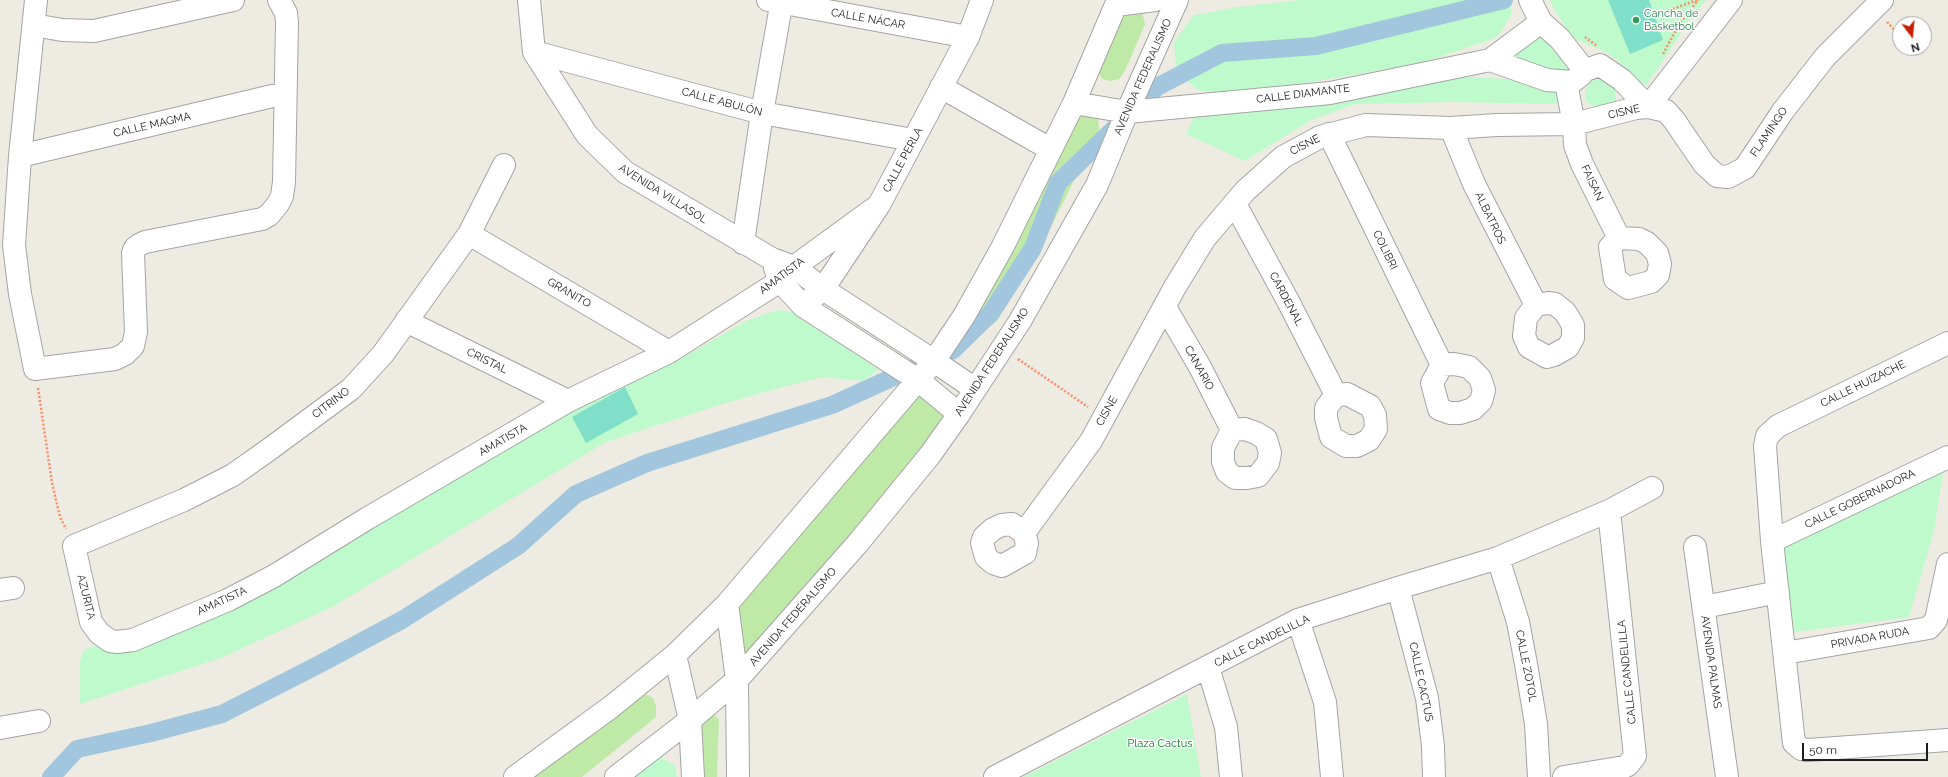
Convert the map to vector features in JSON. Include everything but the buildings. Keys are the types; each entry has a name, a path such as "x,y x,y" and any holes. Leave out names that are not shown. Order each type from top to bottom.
{"street":[{"path":"36,0 20,156 7,246 20,294 35,369 115,359 125,354 132,346 136,332 133,253 135,248 139,245 145,242 252,222 262,219 273,211 282,196 284,182 284,94 287,22 286,13 279,0"},
{"path":"34,25 62,30 94,31 233,0"},
{"name":"AVENIDA VILLASOL","path":"529,0 534,52 587,134 611,160 625,172 772,259 787,274 803,306 918,380 959,414"},
{"name":"CALLE PERLA","path":"803,306 823,289 879,205 968,37 982,0"},
{"path":"515,777 611,707 675,656 727,604 918,380 934,360 964,316 1002,248 1074,103 1117,2 1155,0"},
{"name":"AVENIDA FEDERALISMO","path":"616,777 690,720 737,680 858,543 930,454 959,414 1024,315 1098,185 1127,112 1177,0"},
{"path":"1530,0 1541,22 1560,39 1582,66 1574,77"},
{"name":"CISNE","path":"1024,533 1091,441 1205,238 1246,191 1283,157 1307,143 1329,134 1366,124 1451,128 1497,125 1574,124 1636,108 1648,107 1731,0"},
{"name":"FLAMINGO","path":"1648,107 1666,111 1674,120 1704,164 1717,176 1728,177 1745,168 1783,111 1825,57 1882,0"},
{"path":"743,243 777,1"},
{"name":"CALLE NÁCAR","path":"777,1 968,37"},
{"name":"CALLE DIAMANTE","path":"1074,103 1127,112 1330,93 1490,60 1541,22"},
{"name":"CALLE ABULÓN","path":"534,52 762,113 913,140"},
{"path":"1490,60 1547,80 1574,77 1600,65 1622,80 1648,107"},
{"name":"FAISAN","path":"1574,77 1575,145 1582,164 1619,238"},
{"path":"941,87 1050,150"},
{"name":"CALLE MAGMA","path":"20,156 284,94"},
{"name":"ALBATROS","path":"1451,128 1474,184 1536,305"},
{"name":"COLIBRI","path":"1329,134 1442,365"},
{"name":"CITRINO","path":"74,546 184,500 233,475 351,389 382,354 469,234 504,165"},
{"name":"CARDENAL","path":"1235,204 1288,301 1336,395"},
{"name":"AMATISTA","path":"110,641 117,642 133,640 228,600 274,576 368,518 568,401 669,352 787,274 879,205"},
{"name":"GRANITO","path":"469,234 669,352"},
{"name":"AVENIDA VILLASOL","path":"787,274 823,289 934,360 975,389"},
{"name":"CANARIO","path":"1165,307 1200,367 1232,430"},
{"name":"CRISTAL","path":"406,321 568,401"},
{"name":"CALLE HUIZACHE","path":"1772,541 1765,446 1767,436 1778,426 1948,343"},
{"name":"CALLE GOBERNADORA","path":"1772,541 1948,457"},
{"name":"CALLE CANDELILLA","path":"995,777 1298,620 1498,558 1609,511 1652,488"},
{"name":"CALLE CANDELILLA","path":"1564,777 1624,767 1628,765 1635,756 1609,511"},
{"path":"1772,541 1793,738 1797,747 1808,750 1948,740"},
{"name":"AZURITA","path":"74,546 92,622 99,633 110,641"},
{"name":"AVENIDA PALMAS","path":"1695,547 1727,777"},
{"name":"CALLE ZOTOL","path":"1498,558 1518,622 1526,664 1536,724 1539,777"},
{"name":"PRIVADA RUDA","path":"1785,653 1929,628 1936,620 1948,564"},
{"name":"CALLE CACTUS","path":"1398,588 1427,698 1433,746 1434,777"},
{"path":"1704,607 1778,592"},
{"name":"AVENIDA FEDERALISMO","path":"727,604 737,680 738,777"},
{"path":"1298,620 1325,702 1332,777"},
{"path":"675,656 690,720 693,777"},
{"path":"1208,667 1226,727 1231,777"},
{"path":"0,728 39,721"}],"path":[{"path":"1654,16 1698,0"},
{"path":"1661,58 1680,23 1698,0"},
{"path":"1578,33 1601,48"},
{"path":"1002,348 1104,418"},
{"path":"35,369 52,483 60,517 74,546"}],"green space":[{"path":"1300,0 1511,0 1511,15 1500,34 1492,39 1422,63 1311,82 1228,94 1198,90 1176,71 1174,42 1194,15 1237,7"},
{"path":"1549,0 1706,0 1691,18 1647,85 1637,82 1629,70 1606,52 1577,40 1566,28"},
{"name":"Cancha de Basketbol","path":"1608,0 1649,0 1663,40 1630,54"},
{"path":"1142,11 1145,24 1125,71 1119,79 1110,81 1102,79 1098,71 1119,12"},
{"path":"1536,32 1565,60 1569,69 1565,74 1532,66 1516,59 1516,52"},
{"path":"1444,76 1509,79 1552,90 1560,97 1558,104 1453,102 1356,104 1311,120 1245,161 1186,134 1197,112"},
{"path":"1607,77 1613,81 1616,103 1595,108 1586,101 1585,91 1594,78"},
{"path":"1076,112 1098,117 1099,130 1046,237 997,321 988,327 975,323 978,307"},
{"path":"777,310 794,312 806,319 879,370 862,381 823,377 779,388 719,405 606,442 334,606 221,658 80,704 80,661 84,650 102,643 138,641 628,376 687,355 746,321"},
{"path":"919,381 959,414 737,678 733,597"},
{"path":"625,387 638,414 586,443 572,417"},
{"path":"1944,467 1934,531 1909,617 1794,632 1783,546"},
{"path":"636,694 648,695 653,698 656,706 656,717 582,777 525,777"},
{"name":"Plaza Cactus","path":"1187,694 1201,777 1023,777"},
{"path":"713,714 719,719 717,777 699,777 700,721"},
{"path":"656,754 675,766 677,777 625,777"}],"waterway":[{"path":"51,777 77,749 151,733 222,714 402,620 518,546 576,494 647,463 832,405 953,350 991,313 1033,248 1058,183 1157,87 1222,53 1316,46 1504,0"}],"place":[{"name":"Cancha de Basketbol","path":"1636,20"}]}
